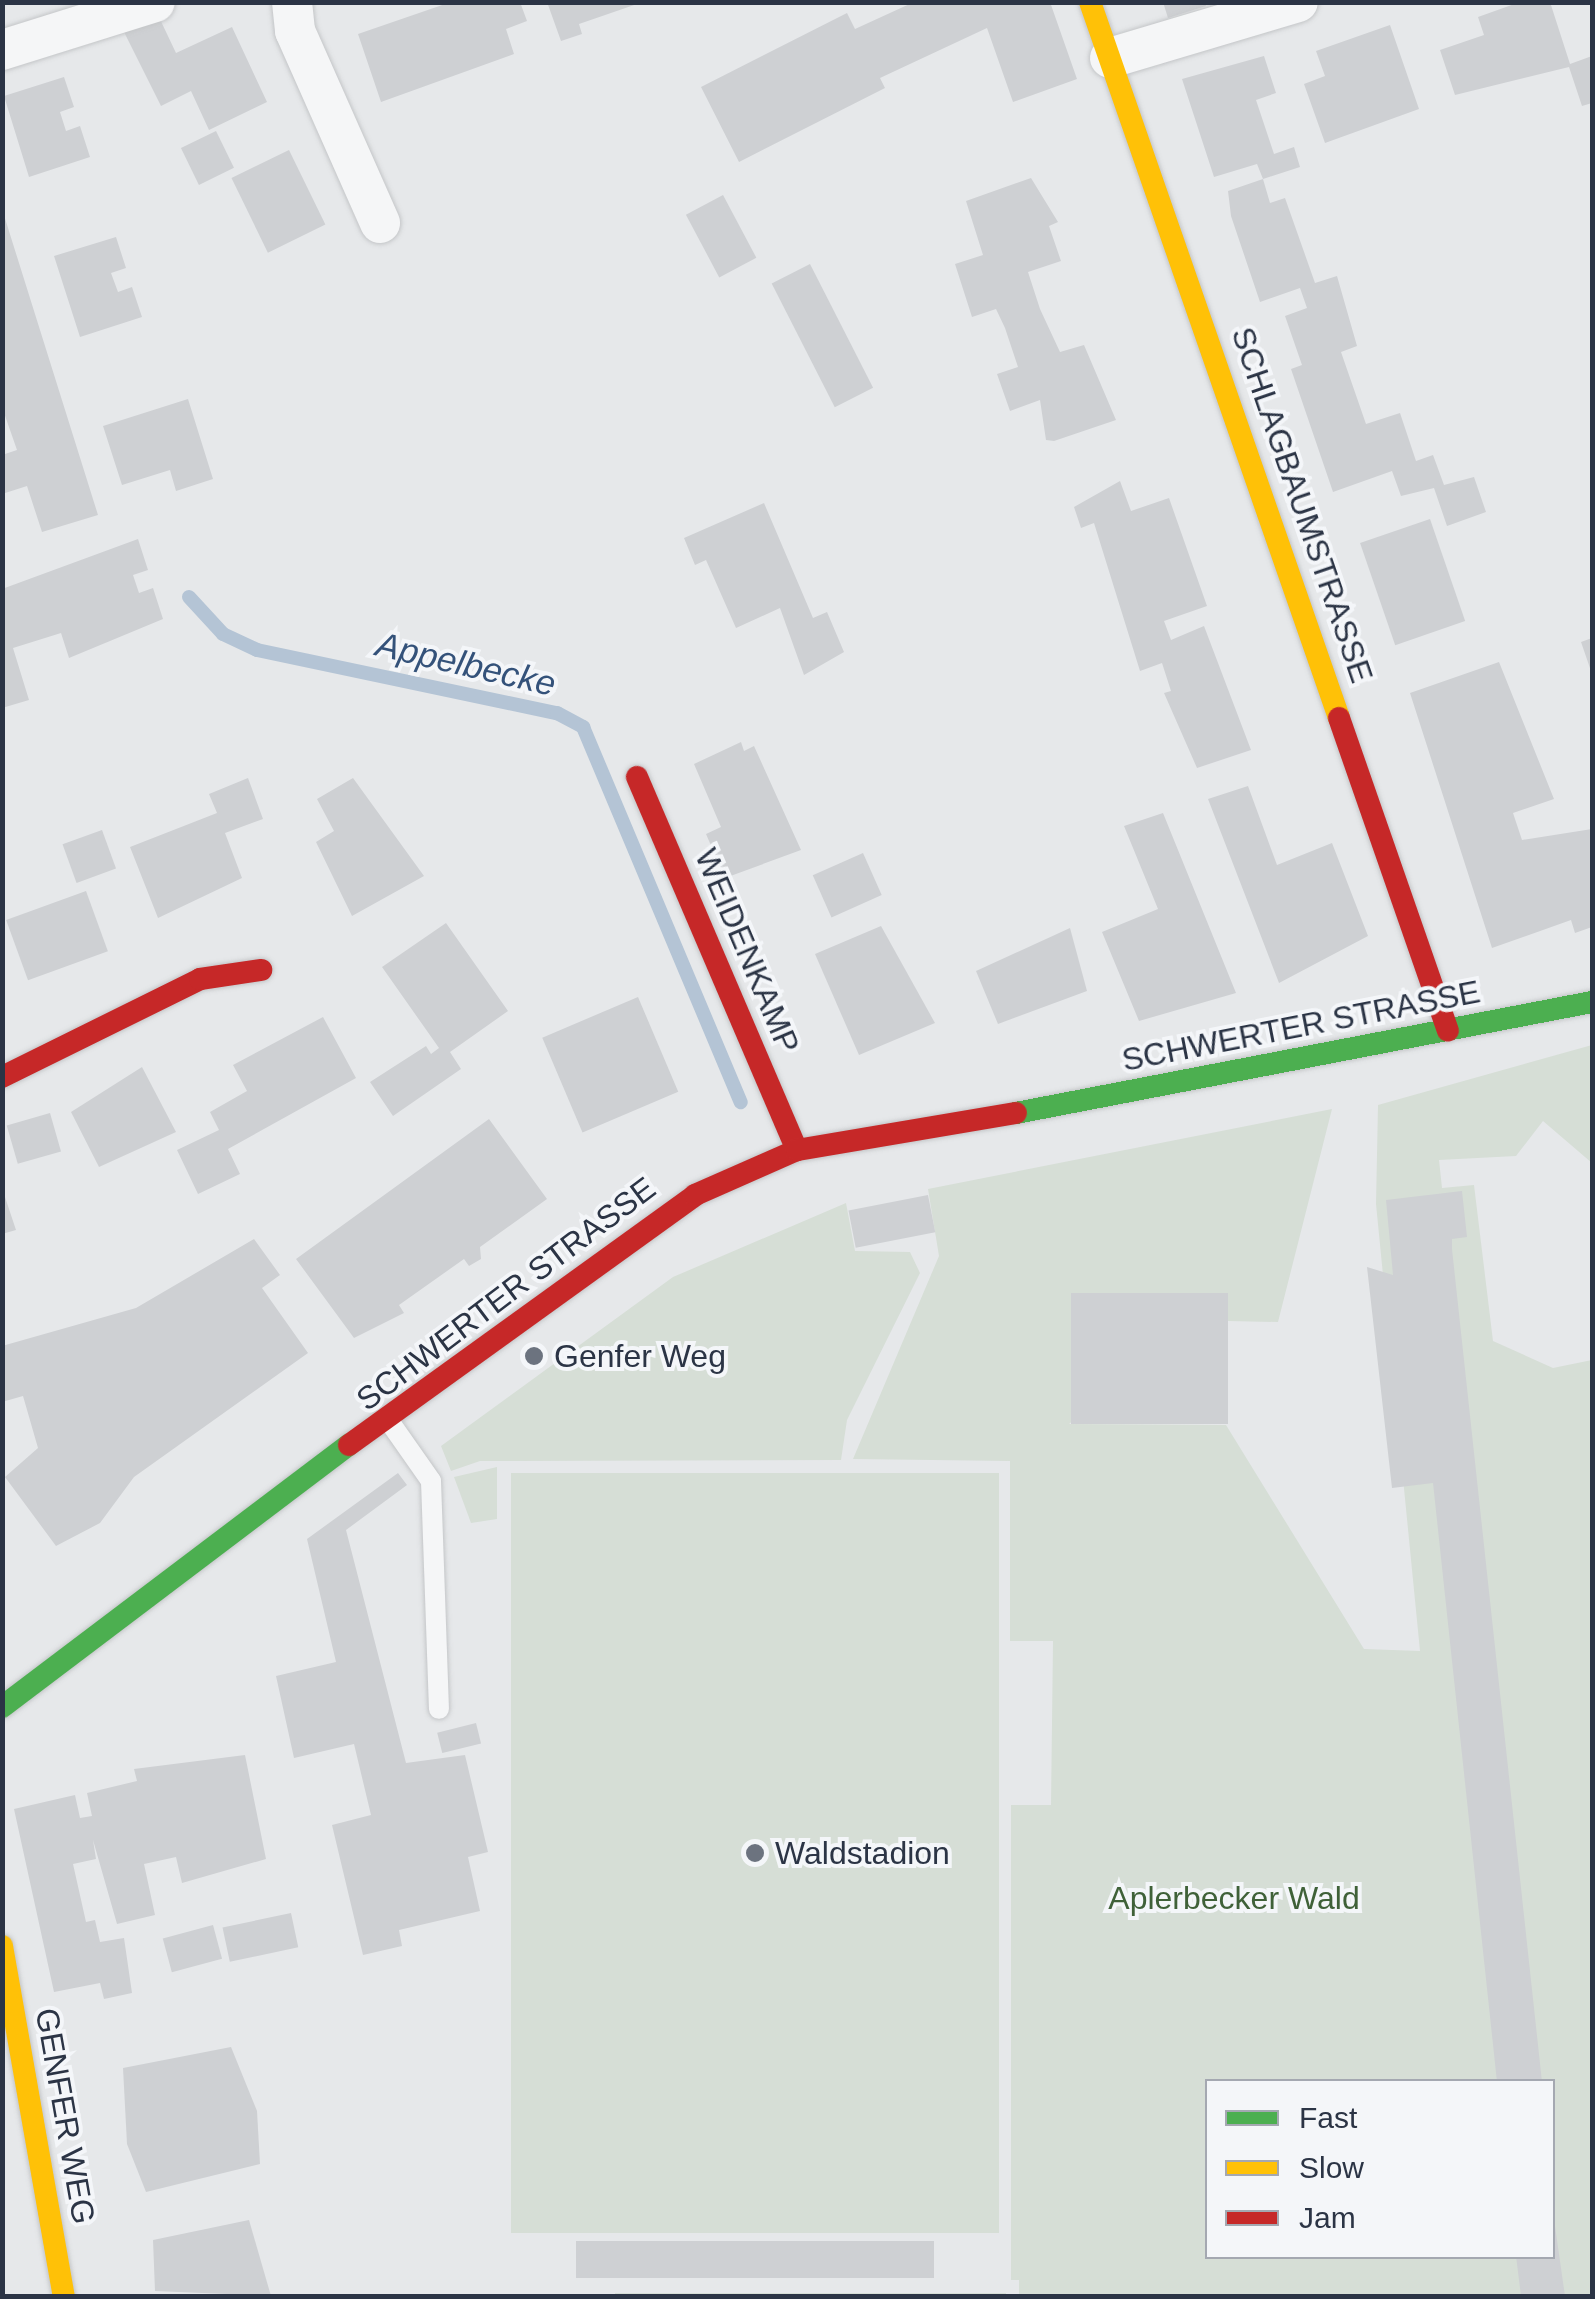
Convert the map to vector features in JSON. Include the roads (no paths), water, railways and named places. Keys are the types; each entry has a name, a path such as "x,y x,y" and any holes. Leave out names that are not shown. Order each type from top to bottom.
{"street":[{"path":"2,50 155,2"},
{"path":"292,2 295,31 380,223"},
{"name":"SCHLAGBAUMSTRASSE","path":"1090,2 1448,1031"},
{"path":"1110,58 1298,2"},
{"name":"WEIDENKAMP","path":"637,777 797,1150"},
{"path":"2,1077 200,979 260,970"},
{"name":"SCHWERTER STRASSE","path":"2,1706 388,1421 605,1252 695,1195 797,1150 1592,1002"},
{"name":"GENFER WEG","path":"2,1946 64,2296"}],"lane":[{"path":"388,1421 430,1482 439,1709"}],"waterway":[{"name":"Appelbecke","path":"189,597 223,634 257,650 557,713 583,727 741,1102"}],"place":[{"name":"Genfer Weg","path":"534,1356"},
{"name":"Waldstadion","path":"755,1853"}],"park label":[{"name":"Aplerbecker Wald","path":"1234,1898"}]}
